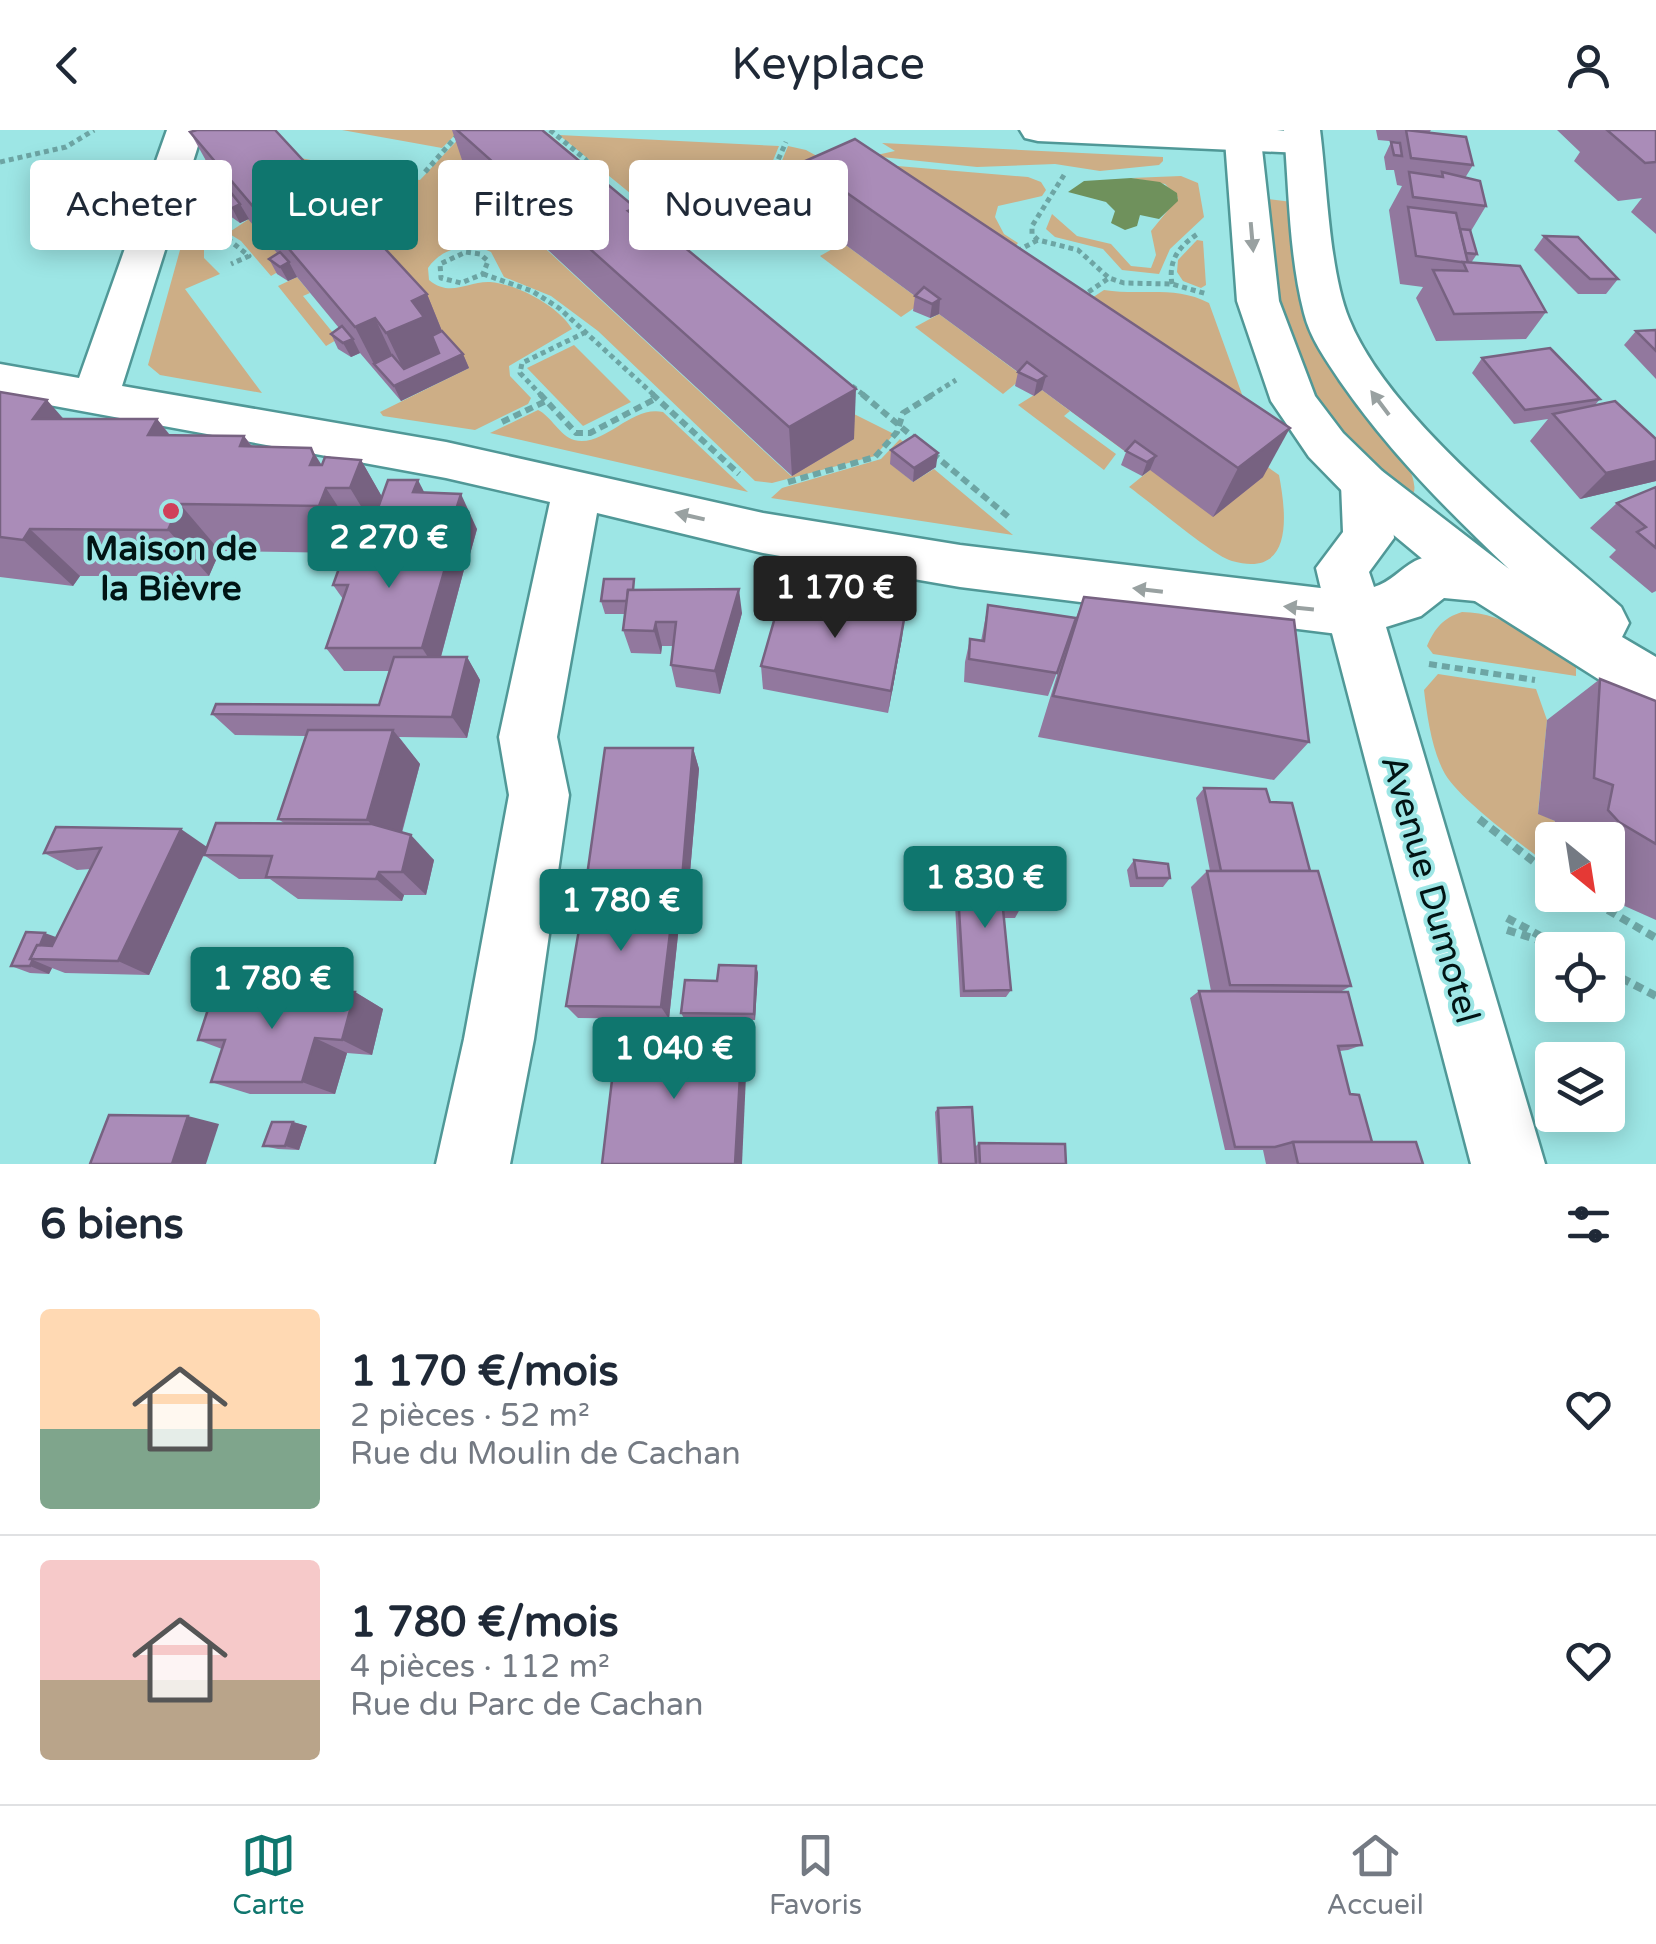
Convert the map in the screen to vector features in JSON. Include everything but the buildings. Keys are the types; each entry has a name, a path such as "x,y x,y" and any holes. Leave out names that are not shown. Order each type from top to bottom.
{"street":[{"path":"94,398 184,130"},
{"path":"1038,130 1302,136 1326,318 1342,350 1384,410 1443,477 1500,562 1656,686"},
{"path":"1245,135 1258,300 1294,401 1326,444 1435,558"},
{"path":"0,380 446,460 764,533 960,566 1354,614 1402,601 1435,558 1443,477"},
{"path":"1365,484 1369,538 1435,558 1500,562 1656,672"},
{"path":"473,1164 499,1039 539,795 528,737 577,490"},
{"name":"Avenue Dumotel","path":"1369,538 1342,568 1508,1164"}],"path":[{"path":"0,162 66,147 94,130"},
{"path":"425,172 462,130"},
{"path":"550,130 612,188"},
{"path":"778,160 786,142"},
{"path":"1038,240 1032,226 1064,175"},
{"path":"624,198 629,202"},
{"path":"1172,284 1174,255 1194,236 1210,230"},
{"path":"1005,258 1038,240 1078,250 1109,278 1124,283 1172,284 1214,296"},
{"path":"232,243 248,256 232,264"},
{"path":"474,252 488,261 483,274 469,282 453,283 441,278 438,269 451,256 474,252"},
{"path":"483,274 545,298 744,479"},
{"path":"1070,305 1109,278"},
{"path":"586,332 522,363 520,373 576,433 590,433 658,398"},
{"path":"841,378 1014,521"},
{"path":"784,484 876,458 889,449 903,413 956,380"},
{"path":"488,428 546,401"},
{"path":"1416,662 1546,681"},
{"path":"1508,844 1535,864"},
{"path":"1611,912 1656,938"},
{"path":"1500,914 1535,933"},
{"path":"1490,925 1535,939"},
{"path":"1625,979 1656,996"}],"shaded area":[{"path":"342,130 457,130 458,132 442,148"},
{"path":"465,132 549,134 580,160 439,160"},
{"path":"559,135 779,146 773,160 629,160 629,192 609,176 609,160 590,160"},
{"path":"211,141 311,160 252,160 252,217 240,209 232,215 232,160 205,160"},
{"path":"882,143 1163,157 1163,161 1159,165 1100,171 1055,164 977,167 872,156 895,151"},
{"path":"788,146 824,160 782,160"},
{"path":"438,161 438,250 451,250 428,268 429,280 445,288 482,282 512,287 547,305 572,329 509,366 510,376 531,398 528,404 475,430 383,416 380,412 469,368 299,250 418,250 420,180"},
{"path":"874,164 1028,177 1041,182 1046,190 1042,196 998,206 995,217 1004,234 1018,243 1013,249"},
{"path":"848,174 1279,475 1284,523 1276,551 1267,560 1252,564 1223,557 1129,487 1150,470 848,246"},
{"path":"1181,176 1198,183 1204,217 1170,249 1159,274 1122,270 1103,249 1055,237 1046,229 1052,214 1077,236 1111,244 1131,266 1151,268 1156,255 1151,231 1178,198 1165,184 1131,178"},
{"path":"1131,178 1160,182 1177,193 1178,201 1159,219 1140,215 1137,226 1125,230 1111,223 1115,211 1106,202 1068,192 1084,181"},
{"path":"1268,199 1292,202 1299,278 1320,346 1348,391 1409,467 1414,492 1403,493 1320,416 1276,296"},
{"path":"249,219 252,250 275,250 288,266 271,276 232,235 232,230"},
{"path":"1197,240 1203,241 1206,285 1201,288 1183,281 1177,272 1178,260"},
{"path":"848,247 923,302 901,317 820,256 831,250 848,250"},
{"path":"180,250 204,250 204,258 220,274 185,289 262,393 160,375 148,365"},
{"path":"486,250 547,250 791,476 854,439 834,404 894,434 875,456 772,483 755,481 598,331 551,296 504,277 491,252"},
{"path":"297,277 310,293 303,296 338,339 326,346 278,286"},
{"path":"1104,290 1183,294 1209,303 1248,411 1072,311"},
{"path":"939,314 1024,377 1003,394 915,327"},
{"path":"574,345 631,402 583,426 527,368"},
{"path":"1042,390 1070,411 1064,416 1116,454 1104,470 1018,405"},
{"path":"538,410 569,438 585,441 640,415 663,412 748,492 490,433"},
{"path":"900,439 912,450 891,464 913,482 934,469 1013,535 771,498 782,488 881,459"},
{"path":"1462,612 1493,617 1522,630 1576,664 1576,676 1433,654 1427,646 1437,629"},
{"path":"1438,674 1536,689 1547,720 1538,813 1555,821 1535,822 1535,855 1479,810 1445,774 1433,744 1424,690"}],"place":[{"name":"Maison de la Bièvre","path":"171,511"}]}
